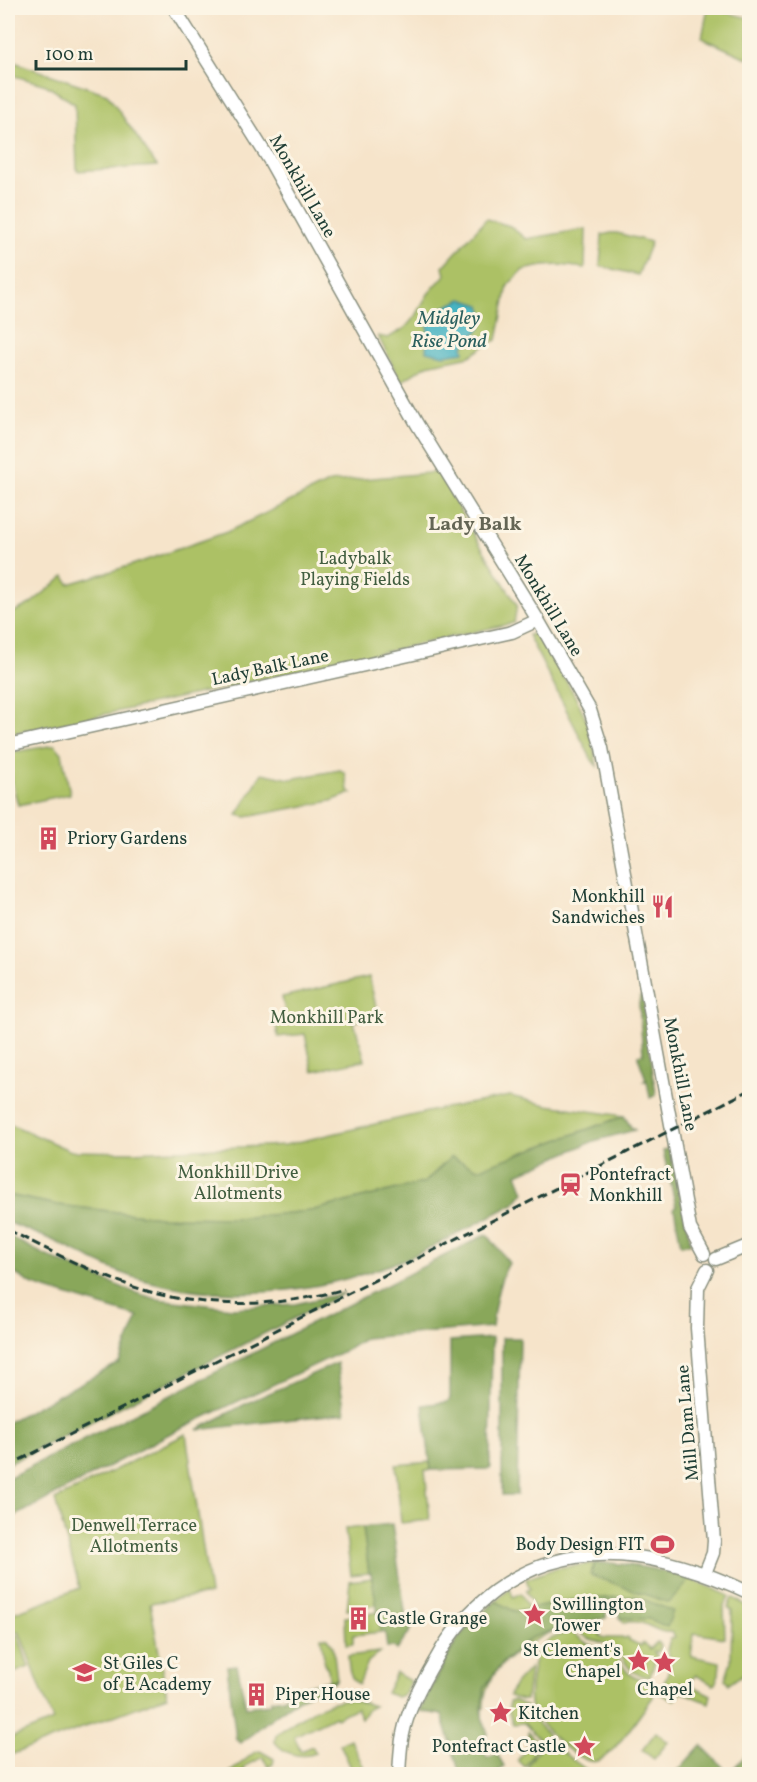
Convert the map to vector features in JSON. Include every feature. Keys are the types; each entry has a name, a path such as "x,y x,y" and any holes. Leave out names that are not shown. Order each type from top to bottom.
{"street":[{"name":"Monkhill Lane","path":"174,8 270,161 417,424 538,620 590,710 599,735 690,1228 704,1254"},
{"name":"Lady Balk Lane","path":"8,745 512,632 538,620"},
{"path":"716,1259 750,1245"},
{"path":"704,1254 712,1254 716,1259 714,1267 707,1270 700,1262 704,1254"},
{"name":"Mill Dam Lane","path":"705,1573 713,1553 714,1541 697,1328 698,1288 707,1270"},
{"path":"399,1774 405,1727 433,1664 447,1639 463,1620 502,1586 538,1566 572,1556 626,1555 705,1573 750,1593"}],"green space":[{"path":"708,8 749,18 749,59 702,38"},
{"path":"8,60 107,94 157,166 77,171 75,104 46,85 8,74"},
{"path":"486,219 510,226 526,239 586,229 585,268 560,265 523,270 508,285 497,340 470,356 427,365 401,382 378,336 388,338 405,328 417,314 428,294 445,275 443,267"},
{"path":"611,233 651,242 638,275 600,266 602,235"},
{"name":"Ladybalk Playing Fields","path":"439,472 465,520 517,605 514,623 8,734 8,615 30,604 65,576 69,584 227,532 330,482"},
{"path":"533,634 559,670 580,705 590,730 597,766 528,635"},
{"path":"55,745 62,753 70,794 18,805 8,765 8,753"},
{"path":"340,770 345,773 348,790 352,793 331,801 246,817 237,815 262,773 290,779"},
{"name":"Monkhill Park","path":"369,977 378,1015 354,1022 365,1060 313,1071 305,1034 278,1037 275,1018 286,1016 282,997"},
{"path":"643,996 656,1095 650,1098 647,1081 644,1081 646,1079 638,1057 643,1054 639,1004 640,997"},
{"name":"Monkhill Drive Allotments","path":"510,1096 547,1105 624,1116 478,1169 451,1157 425,1182 310,1211 238,1218 160,1217 58,1205 8,1195 8,1123 71,1151 132,1152 285,1145 440,1109"},
{"path":"624,1116 635,1130 594,1141 517,1174 524,1192 514,1204 400,1261 335,1282 301,1288 234,1293 200,1291 166,1285 133,1277 8,1222 8,1195 58,1205 160,1217 238,1218 310,1211 425,1182 451,1157 478,1169"},
{"path":"669,1147 691,1243 681,1245 674,1208 676,1206 663,1151"},
{"path":"487,1234 509,1263 499,1286 492,1327 365,1338 348,1349 169,1434 8,1520 8,1478"},
{"path":"8,1236 53,1259 136,1293 157,1299 232,1308 295,1304 344,1293 8,1464 8,1422 119,1363 138,1317 33,1285 8,1269"},
{"path":"492,1338 490,1469 431,1470 423,1405 447,1402 450,1399 450,1341"},
{"path":"502,1338 520,1338 517,1495 502,1495"},
{"path":"337,1363 345,1413 197,1430 247,1403"},
{"name":"Denwell Terrace Allotments","path":"186,1434 210,1594 150,1603 167,1696 8,1756 8,1739 53,1721 19,1631 8,1636 8,1615 80,1588 55,1500"},
{"path":"430,1462 431,1470 425,1470 430,1520 401,1523 396,1465"},
{"path":"392,1524 406,1618 413,1627 397,1650 394,1647 387,1648 385,1632 381,1632 371,1573 369,1573 363,1527"},
{"path":"363,1527 369,1573 351,1575 345,1529"},
{"path":"595,1563 631,1565 691,1579 669,1603 590,1575"},
{"path":"599,1563 666,1572 698,1582 729,1596 724,1606 725,1638 694,1633 691,1656 720,1662 715,1684 696,1675 691,1680 693,1686 711,1695 709,1703 682,1692 675,1700 659,1693 670,1666 667,1650 670,1639 675,1637 672,1632 659,1631 639,1622 624,1623 620,1618 620,1601 606,1601 606,1618 551,1632 518,1651 504,1663 493,1676 486,1691 484,1708 442,1715 420,1711 455,1643 474,1621 510,1589 513,1597 521,1593 541,1634 546,1632 526,1591 530,1589 526,1579 556,1568"},
{"path":"372,1578 377,1605 347,1610 350,1581"},
{"path":"635,1596 673,1611 667,1627 649,1619 620,1618 620,1601 606,1601 606,1618 568,1625 531,1638 503,1662 485,1686 482,1717 488,1734 478,1740 487,1758 497,1754 504,1766 496,1774 460,1774 442,1715 420,1711 457,1640 470,1624 496,1601 515,1612 571,1600"},
{"path":"732,1597 749,1608 750,1669 729,1684 725,1680 731,1661 732,1610 728,1608"},
{"path":"378,1612 381,1632 353,1635 353,1644 346,1645 345,1617 355,1615 357,1621 361,1621 361,1615"},
{"path":"600,1628 600,1636 604,1638 629,1638 641,1646 643,1643 650,1649 657,1642 660,1645 658,1652 654,1651 657,1655 650,1677 634,1672 615,1649 582,1635 579,1631"},
{"path":"566,1633 573,1633 588,1644 612,1651 630,1674 649,1681 654,1689 653,1697 628,1731 614,1749 600,1760 592,1761 572,1752 550,1734 531,1708 532,1675 539,1650 547,1641"},
{"path":"18,1635 29,1667 8,1675 8,1638"},
{"path":"321,1637 328,1638 333,1646 337,1679 329,1680"},
{"path":"380,1652 368,1662 359,1684 355,1682 350,1672 348,1656"},
{"path":"237,1665 246,1707 271,1704 271,1700 283,1698 291,1691 337,1679 329,1686 312,1692 293,1703 241,1743 236,1739 227,1666"},
{"path":"530,1668 526,1700 509,1696 515,1684"},
{"path":"396,1673 410,1681 405,1694 397,1697 386,1693"},
{"path":"351,1699 374,1706 368,1709 361,1718 356,1708 294,1736 301,1751 312,1746 316,1753 305,1756 294,1754 283,1750 275,1742 276,1735 312,1711 321,1706"},
{"path":"513,1700 526,1706 531,1717 547,1734 546,1740 588,1771 581,1774 538,1774 528,1767 541,1741 524,1723 513,1724 509,1713 509,1702"},
{"path":"528,1732 539,1744 525,1767 518,1760 527,1747"},
{"path":"656,1732 668,1742 654,1759 642,1750"},
{"path":"350,1739 367,1774 354,1774 340,1744"},
{"path":"701,1745 729,1773 746,1755 749,1760 749,1774 675,1774"},
{"path":"260,1751 274,1759 273,1764 268,1767 263,1757 244,1767 245,1770 237,1774 228,1774 255,1752"}],"water":[{"name":"Midgley Rise Pond","path":"462,299 481,305 484,318 481,328 463,346 464,352 444,355 426,351 429,314"}],"railway":[{"path":"8,1466 750,1090"},
{"path":"8,1230 116,1280 176,1298 200,1302 274,1302 322,1295 344,1289"}],"place":[{"name":"Priory Gardens","path":"49,838"},
{"name":"Monkhill Sandwiches","path":"663,906"},
{"name":"Pontefract Monkhill","path":"571,1184"},
{"name":"Body Design FIT","path":"662,1544"},
{"name":"Swillington Tower","path":"534,1614"},
{"name":"Castle Grange","path":"359,1618"},
{"name":"St Clement's Chapel","path":"639,1660"},
{"name":"Chapel","path":"665,1663"},
{"name":"St Giles C of E Academy","path":"85,1673"},
{"name":"Piper House","path":"257,1694"},
{"name":"Kitchen","path":"500,1713"},
{"name":"Pontefract Castle","path":"584,1746"}],"district":[{"name":"Lady Balk","path":"475,523"}]}
